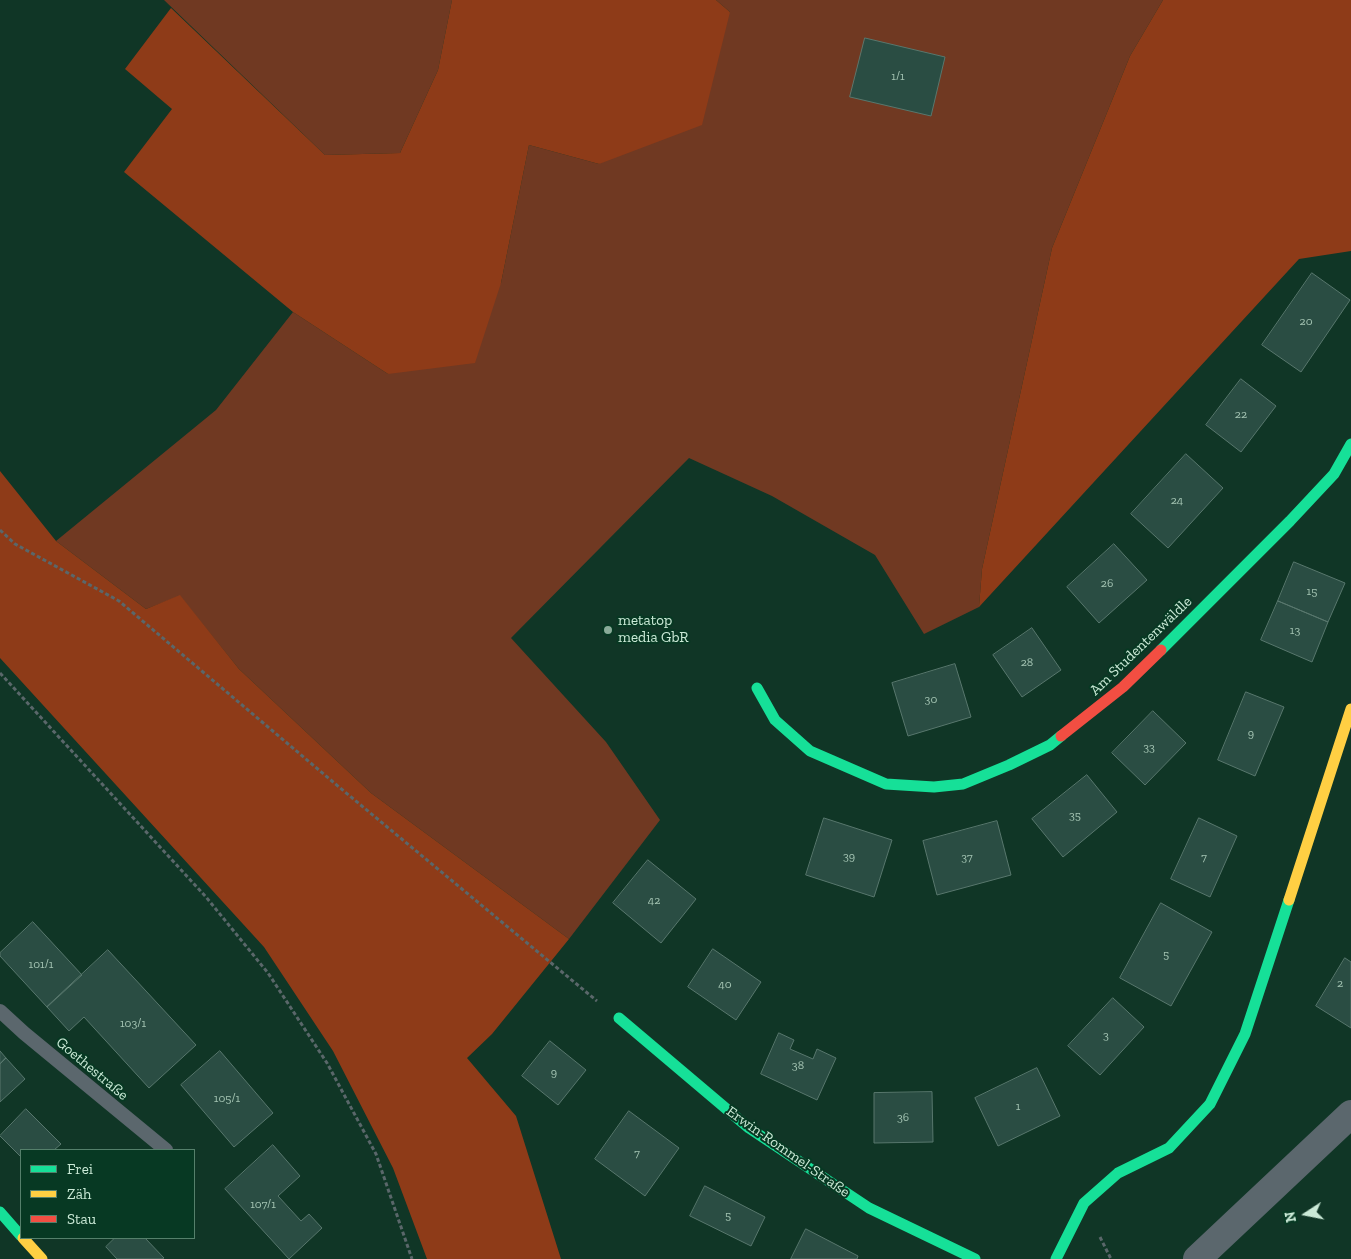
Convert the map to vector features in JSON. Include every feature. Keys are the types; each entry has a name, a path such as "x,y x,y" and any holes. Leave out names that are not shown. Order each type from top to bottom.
{"street":[{"name":"Am Studentenwäldle","path":"757,688 775,720 810,751 886,784 934,787 963,784 1050,745 1123,687 1334,474 1351,444"},
{"path":"1056,1259 1084,1203 1118,1173 1168,1148 1210,1104 1245,1034 1351,709"},
{"name":"Erwin-Rommel-Straße","path":"619,1018 749,1128 869,1208 975,1259"},
{"path":"1197,1259 1351,1114"},
{"path":"0,1212 20,1235"},
{"path":"24,1239 42,1259"}],"lane":[{"name":"Goethestraße","path":"0,1011 32,1040 165,1149"}],"path":[{"path":"0,530 15,544 119,601 339,787 619,1018"},
{"path":"0,673 206,897 268,973 327,1062 376,1154 412,1259"}],"shaded area":[{"path":"164,0 452,0 438,70 400,153 325,155"},
{"path":"452,0 716,0 730,12 702,125 599,164 529,145 501,283 475,363 388,374 293,312 124,172 172,109 125,69 171,8 325,155 400,153 438,70"},
{"path":"716,0 1163,0 1130,56 1052,248 982,569 979,607 924,634 875,555 772,496 689,458 511,638 606,742 660,820 569,939 371,793 239,669 180,596 146,609 56,541 216,410 293,312 388,374 501,283 529,145 599,164 730,12"},
{"path":"1163,0 1351,0 1351,251 1299,259 979,607 982,569 1052,248 1130,56"},
{"path":"0,471 56,541 146,609 180,595 239,669 371,793 569,939 492,1034 467,1058 516,1116 561,1259 427,1259 393,1168 333,1051 264,947 0,658"}],"building":[{"path":"865,38 945,57 931,116 850,97"},
{"path":"1312,273 1350,300 1301,372 1262,345"},
{"path":"1241,379 1276,406 1241,452 1206,425"},
{"path":"1186,454 1223,488 1168,548 1131,514"},
{"path":"1114,544 1147,580 1099,623 1067,587"},
{"path":"1294,562 1345,583 1328,622 1278,601"},
{"path":"1278,601 1328,622 1312,662 1261,640"},
{"path":"1032,628 1061,670 1022,697 993,655"},
{"path":"955,664 971,717 908,736 892,683"},
{"path":"1246,692 1284,707 1255,776 1218,760"},
{"path":"1153,711 1186,743 1145,785 1112,753"},
{"path":"1087,775 1117,812 1063,857 1032,819"},
{"path":"824,818 892,840 874,897 806,875"},
{"path":"1199,818 1237,836 1210,897 1171,879"},
{"path":"997,821 1011,875 937,895 923,841"},
{"path":"648,860 696,899 661,943 613,903"},
{"path":"1161,903 1212,932 1171,1006 1120,978"},
{"path":"33,922 82,975 47,1007 0,956 0,953"},
{"path":"713,949 761,982 736,1020 688,987"},
{"path":"108,950 196,1045 149,1088 84,1017 69,1031 47,1007"},
{"path":"1345,958 1351,962 1351,1028 1316,1006"},
{"path":"1113,998 1144,1027 1100,1075 1068,1046"},
{"path":"779,1033 794,1040 790,1049 813,1059 817,1049 836,1058 817,1100 761,1074"},
{"path":"550,1041 586,1070 558,1105 522,1076"},
{"path":"0,1051 6,1058 0,1064"},
{"path":"220,1051 273,1113 234,1147 181,1085"},
{"path":"6,1058 25,1079 0,1102 0,1064"},
{"path":"1037,1068 1060,1116 998,1146 975,1098"},
{"path":"932,1092 933,1142 874,1143 874,1093"},
{"path":"26,1109 61,1144 55,1149 20,1149 20,1156 0,1136"},
{"path":"629,1111 679,1148 645,1196 595,1159"},
{"path":"273,1145 300,1176 278,1196 301,1221 309,1214 322,1228 289,1259 225,1189"},
{"path":"705,1186 765,1217 751,1246 690,1216"},
{"path":"806,1229 858,1256 857,1259 791,1259"},
{"path":"114,1239 146,1239 164,1258 117,1259 106,1247"}],"traffic: fast":[{"path":"1161,650 1290,521 1334,474 1351,444"},
{"path":"757,688 775,720 810,751 886,784 934,787 963,784 1050,745 1061,736"},
{"path":"1056,1259 1084,1203 1118,1173 1169,1148 1210,1104 1245,1034 1289,900"},
{"path":"619,1018 749,1128 869,1208 975,1259"},
{"path":"0,1212 20,1235"}],"traffic: slow":[{"path":"1289,900 1351,709"},
{"path":"24,1239 42,1259"}],"traffic: jam":[{"path":"1061,736 1123,687 1161,650"}],"place":[{"name":"metatop media GbR","path":"608,630"}]}
